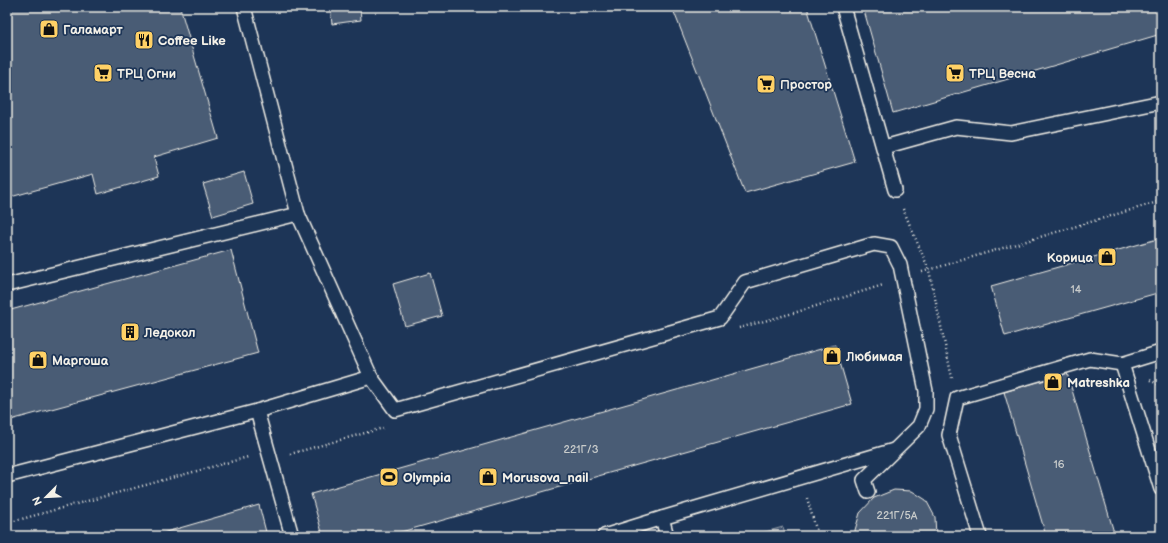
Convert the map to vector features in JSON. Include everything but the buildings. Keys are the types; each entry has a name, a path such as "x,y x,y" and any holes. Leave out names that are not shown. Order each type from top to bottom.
{"lane":[{"path":"244,7 298,214 371,377 395,410 720,318 745,282 874,244 891,247 900,265 926,391 926,409 919,426 864,480 868,492"},
{"path":"843,7 895,190"},
{"path":"884,147 956,127 1011,133 1161,102"},
{"path":"7,285 298,214"},
{"path":"980,536 949,435 957,398 1090,359 1122,364 1161,352"},
{"path":"1122,364 1161,489"},
{"path":"7,476 257,411 371,377"},
{"path":"257,411 292,536"},
{"path":"604,536 895,449"},
{"path":"662,518 667,536"}],"path":[{"path":"895,190 929,270 957,398"},
{"path":"801,478 818,536"}],"shaded area":[{"path":"783,527 786,536 751,536"}],"place":[{"name":"Галамарт","path":"49,29"},
{"name":"Coffee Like","path":"144,40"},
{"name":"ТРЦ Огни","path":"103,73"},
{"name":"ТРЦ Весна","path":"955,73"},
{"name":"Простор","path":"766,84"},
{"name":"Корица","path":"1107,257"},
{"name":"Ледокол","path":"130,332"},
{"name":"Любимая","path":"832,356"},
{"name":"Маргоша","path":"38,360"},
{"name":"Matreshka","path":"1053,382"},
{"name":"Olympia","path":"389,477"},
{"name":"Morusova_nail","path":"488,477"}]}
